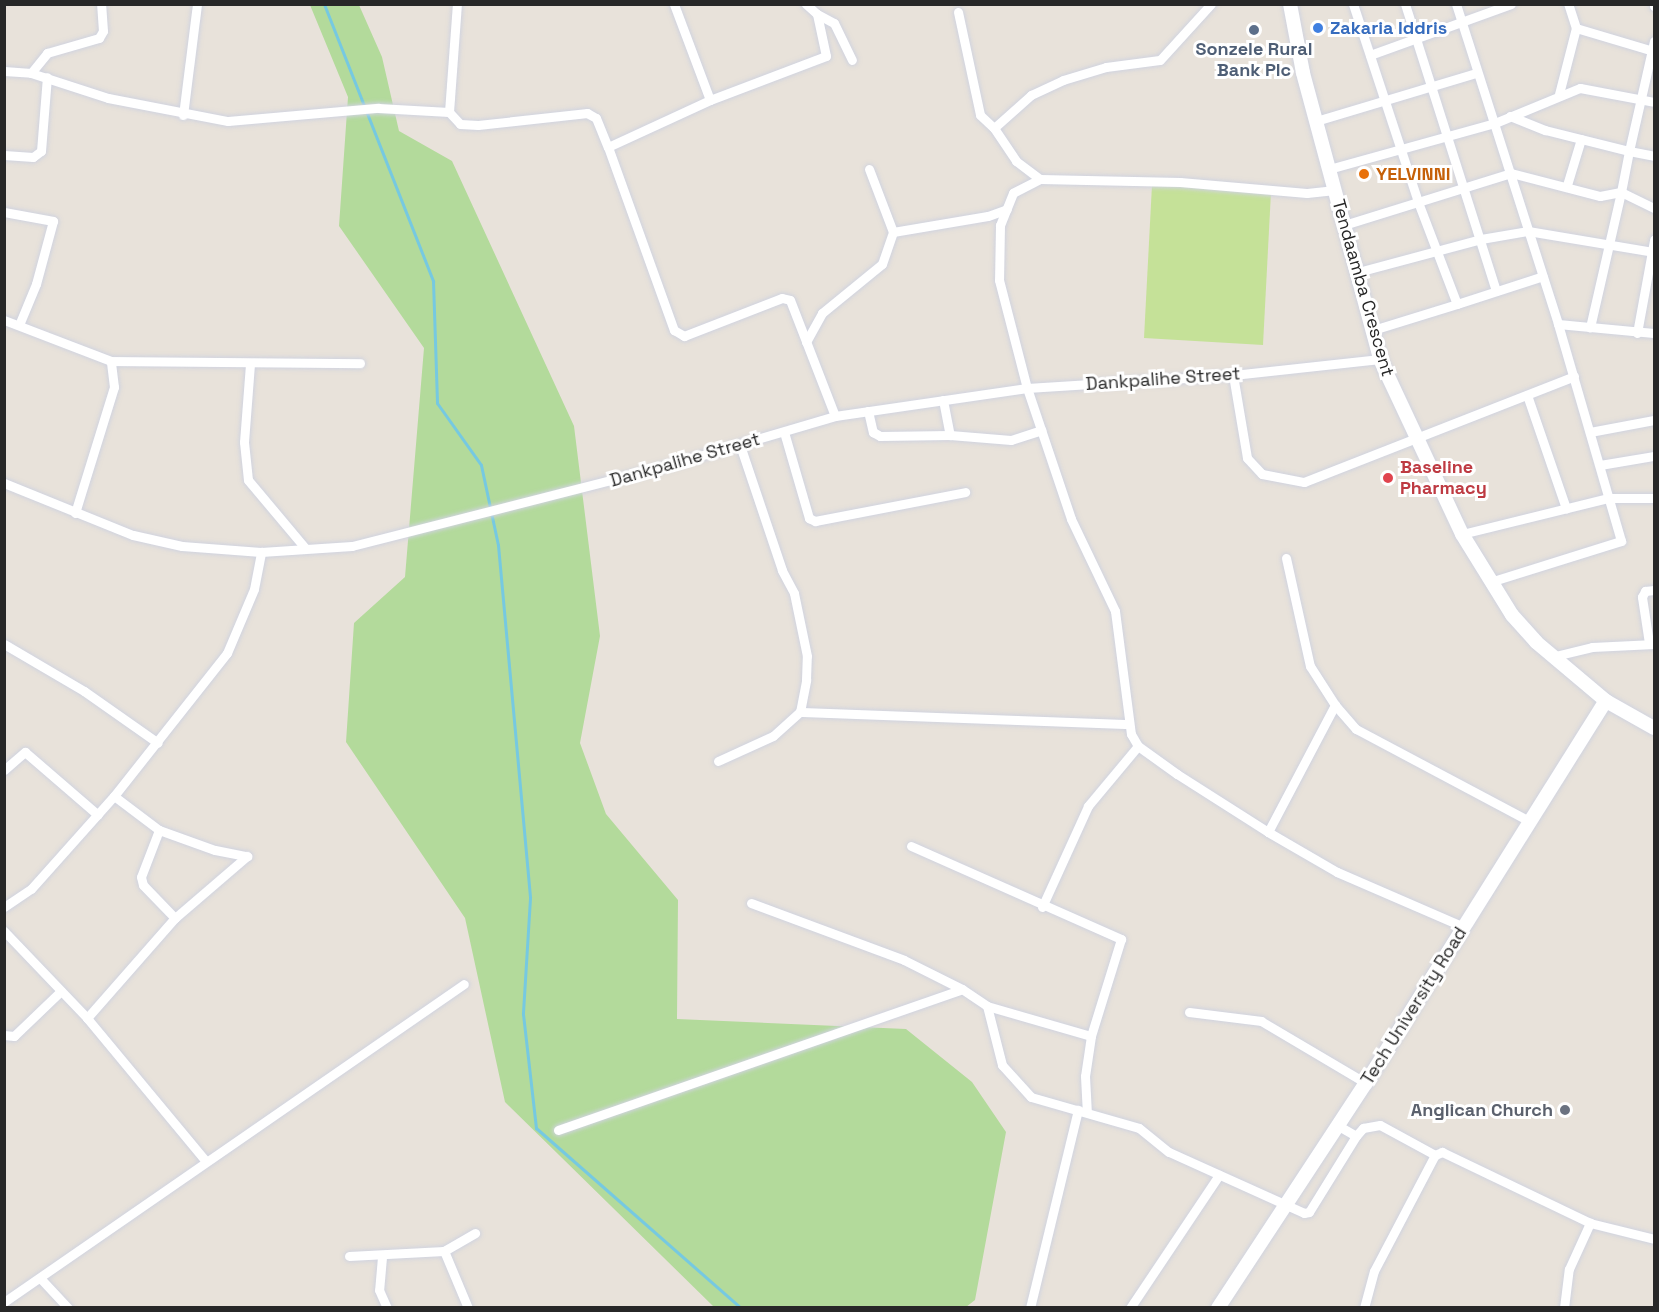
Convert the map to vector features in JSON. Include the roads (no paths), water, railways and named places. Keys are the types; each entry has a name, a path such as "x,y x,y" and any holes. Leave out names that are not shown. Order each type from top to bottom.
{"street":[{"path":"31,73 47,53 99,38 103,31 101,4"},
{"path":"183,115 198,4"},
{"path":"449,112 457,4"},
{"path":"674,4 710,100"},
{"path":"806,4 817,14 834,23 852,60"},
{"path":"994,128 1031,95 1063,80 1106,67 1160,60 1211,4"},
{"name":"Tendaamba Crescent","path":"1290,4 1316,121 1380,359 1462,534 1512,615 1551,657 1606,701 1654,728"},
{"path":"1353,4 1418,202 1457,304"},
{"path":"1405,4 1496,291"},
{"path":"1456,4 1574,376 1621,541 1490,582"},
{"path":"1370,55 1415,36 1511,4"},
{"path":"1558,94 1576,28 1568,4"},
{"path":"958,12 980,114 994,128 1016,161 1040,179"},
{"path":"608,147 710,100 826,56 817,14"},
{"path":"1576,28 1652,45 1590,327"},
{"path":"4,71 31,73 108,98 183,115 228,121 378,108 449,112 460,124 478,125 587,113 596,118 608,147 674,330 684,336 782,298 790,300 835,416"},
{"path":"1316,121 1476,73"},
{"path":"4,155 39,154 47,77"},
{"path":"1329,169 1495,123 1558,94 1580,88 1654,102"},
{"path":"1510,116 1581,139 1654,156"},
{"path":"1567,185 1581,139"},
{"path":"806,342 822,313 882,264 893,232 869,169"},
{"path":"1344,225 1511,173 1567,185 1600,196 1621,192 1654,208"},
{"path":"1335,190 1307,193 1180,182 1040,179 1013,193 1000,225 999,280 1027,388 1071,519 1115,611 1127,724 1137,746 1268,832 1337,872 1464,927"},
{"path":"893,232 987,216 1007,209"},
{"path":"4,212 53,222 32,296 19,325"},
{"path":"1358,272 1481,239 1528,231 1653,252"},
{"path":"1637,333 1654,240"},
{"path":"1373,330 1543,276"},
{"path":"4,320 111,361 250,364 360,363"},
{"path":"1558,324 1654,333"},
{"name":"Dankpalihe Street","path":"4,483 133,536 182,546 261,552 352,546 740,445 835,416 1027,388 1233,375 1380,359"},
{"path":"75,513 114,387 111,361"},
{"path":"250,364 244,441 248,480 305,548"},
{"path":"1233,375 1247,458 1262,474 1304,482 1574,376"},
{"path":"1527,394 1566,508"},
{"path":"943,400 950,435"},
{"path":"868,411 873,432 880,436 950,435 1011,440 1041,430"},
{"path":"1590,432 1654,420"},
{"path":"784,432 809,518 815,520 965,492"},
{"path":"718,761 773,736 800,712 807,656 794,593 782,570 740,445"},
{"path":"1600,465 1654,456"},
{"path":"1462,534 1609,498 1654,498"},
{"path":"4,907 31,889 98,815 158,743 227,653 254,589 261,552"},
{"path":"1286,558 1310,666 1335,705 1356,729 1531,822"},
{"path":"1551,657 1592,647 1652,644 1642,597 1645,591 1654,590"},
{"path":"4,644 84,691 158,743"},
{"name":"Tech University Road","path":"1218,1308 1366,1083 1606,701"},
{"path":"1268,832 1335,705"},
{"path":"800,712 1127,724"},
{"path":"1042,907 1088,806 1137,746"},
{"path":"4,770 25,752 98,815"},
{"path":"87,1018 175,918 247,856 215,850 159,830 114,796"},
{"path":"159,830 141,877 143,885 175,918"},
{"path":"911,846 1042,907 1121,939 1091,1036 1083,1111 1030,1308"},
{"path":"751,903 904,960 962,989 987,1006 1091,1036"},
{"path":"4,931 87,1018 205,1160"},
{"path":"4,1302 42,1279 205,1160 464,984"},
{"path":"558,1130 962,989"},
{"path":"4,1035 14,1036 62,991"},
{"path":"987,1006 1002,1065 1030,1097 1139,1128 1169,1152 1304,1213 1310,1212 1356,1136 1363,1128 1380,1125 1435,1155 1451,1153 1590,1223 1654,1239"},
{"path":"1189,1012 1261,1021 1366,1083"},
{"path":"1337,1125 1356,1136"},
{"path":"1364,1308 1374,1271 1435,1155"},
{"path":"1130,1308 1219,1175"},
{"path":"1564,1308 1569,1269 1590,1223"},
{"path":"349,1256 382,1257 444,1251 476,1233"},
{"path":"444,1251 468,1308"},
{"path":"382,1257 379,1290 387,1308"},
{"path":"42,1279 68,1308"}],"waterway":[{"path":"324,4 433,281 437,403 481,465 498,545 530,898 523,1014 536,1128 741,1308"}],"place":[{"name":"Zakaria Iddris","path":"1318,28"},
{"name":"Sonzele Rural Bank Plc","path":"1254,30"},
{"name":"YELVINNI","path":"1364,174"},
{"name":"Baseline Pharmacy","path":"1388,478"},
{"name":"Anglican Church","path":"1565,1110"}]}
